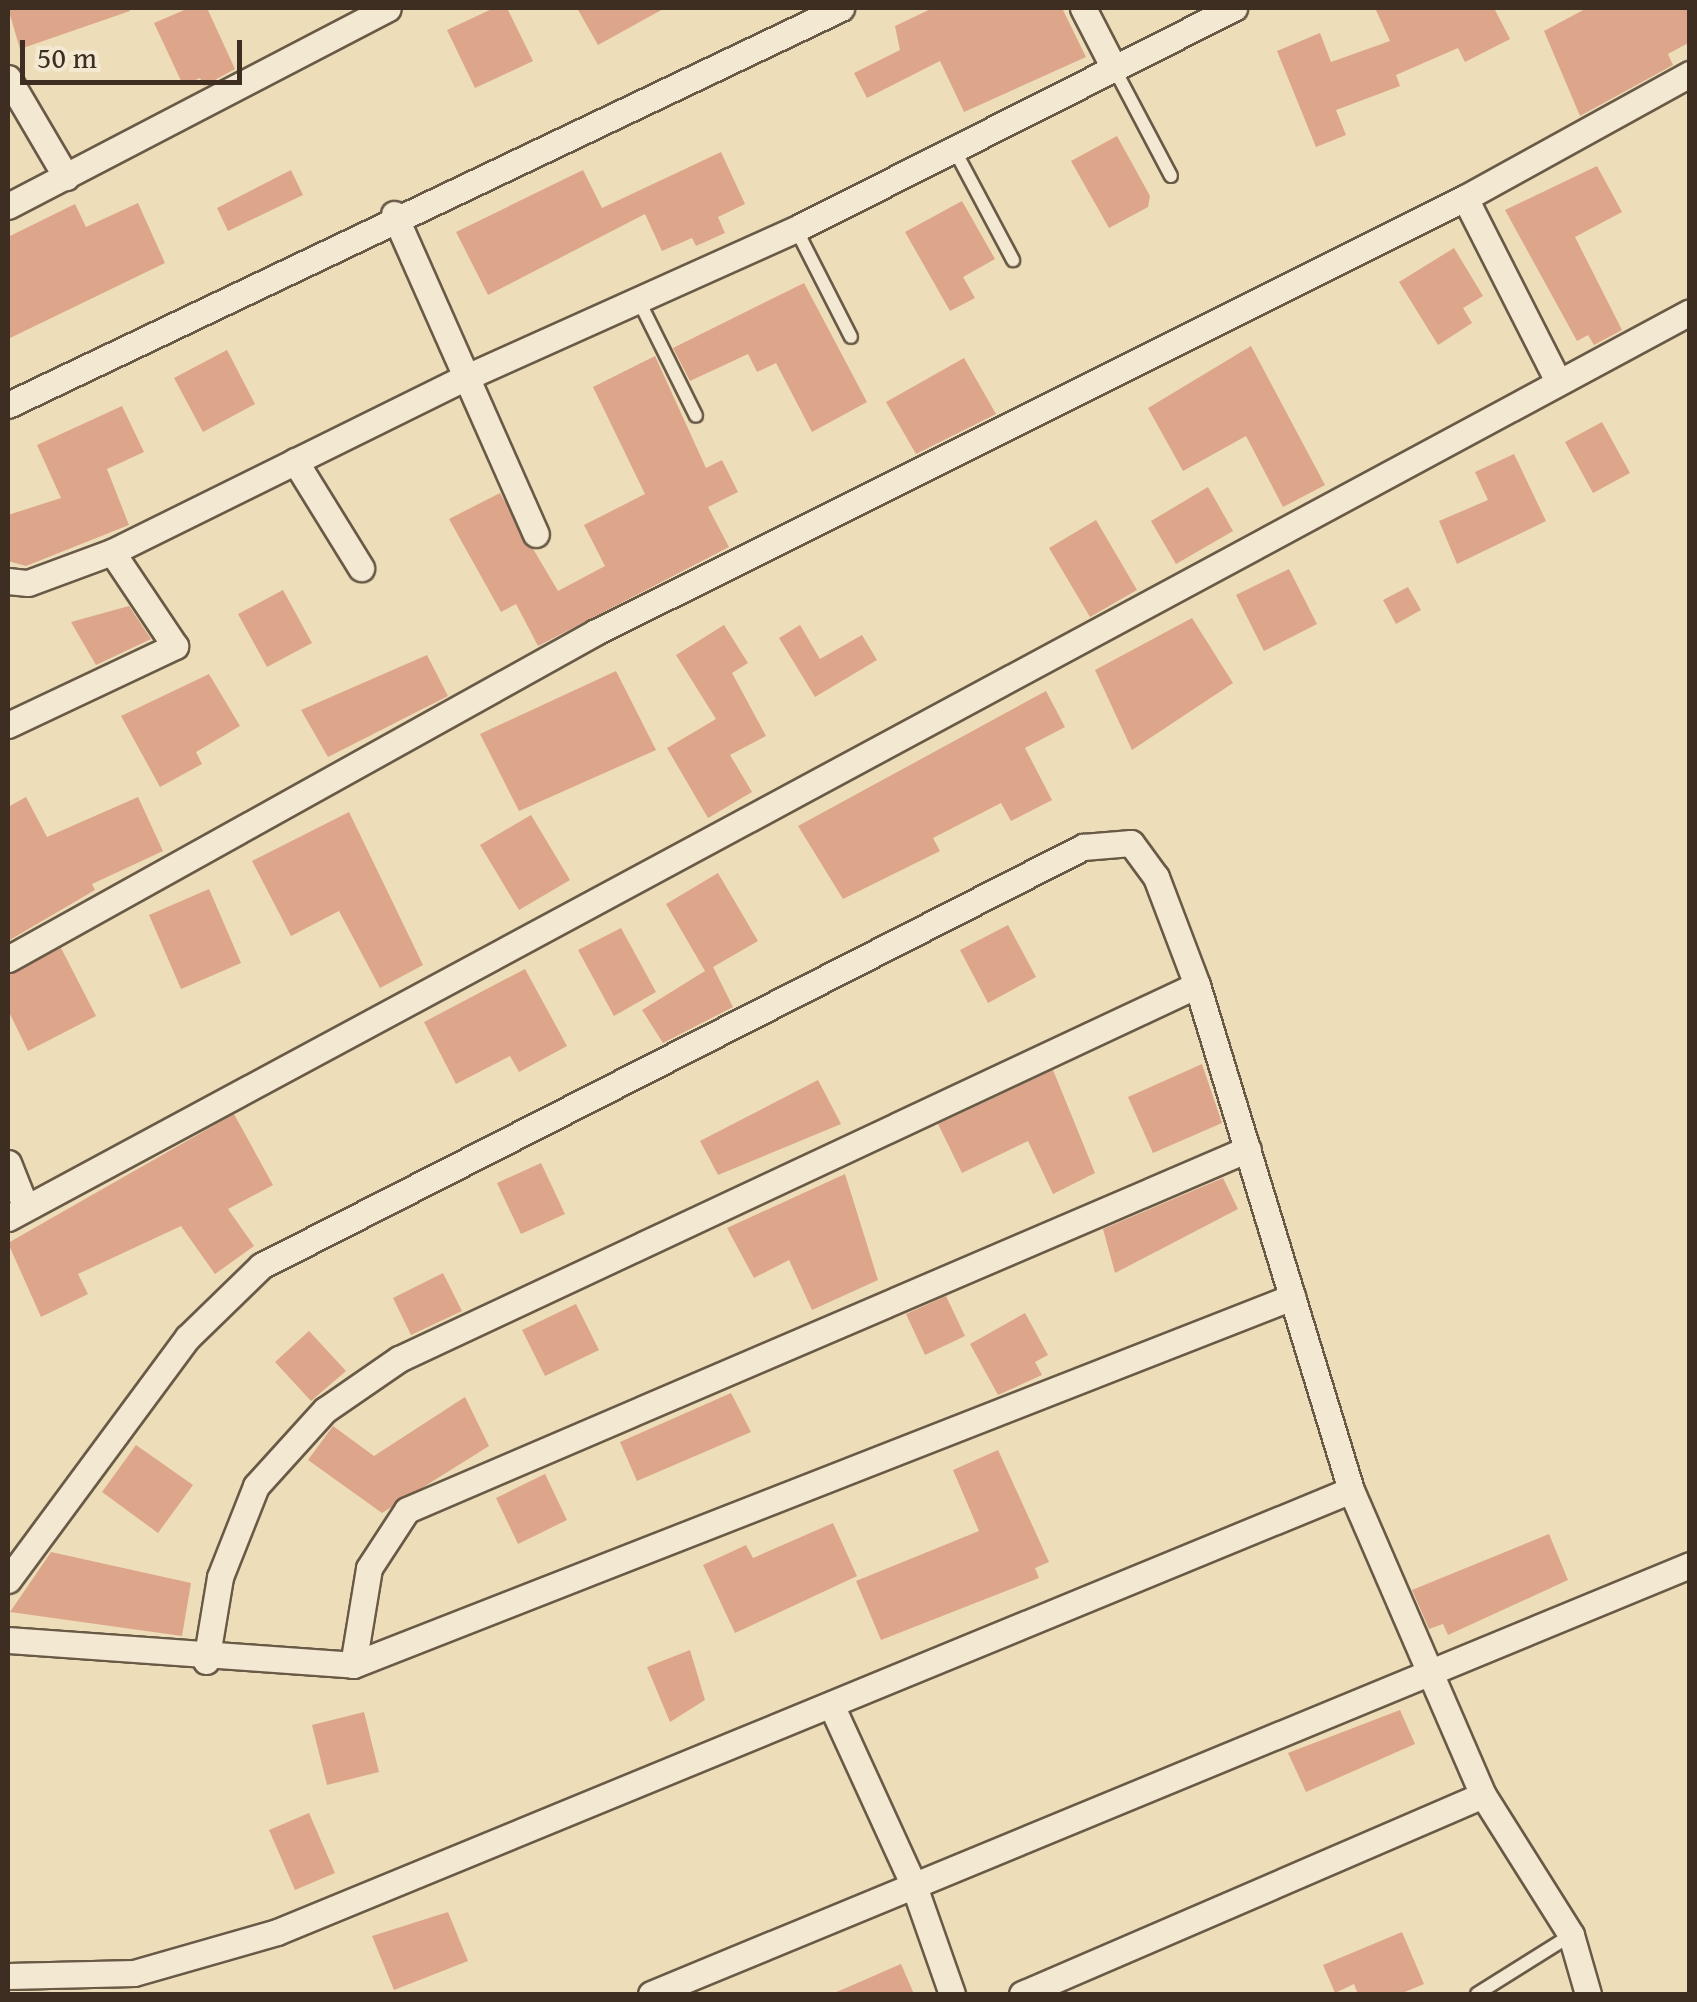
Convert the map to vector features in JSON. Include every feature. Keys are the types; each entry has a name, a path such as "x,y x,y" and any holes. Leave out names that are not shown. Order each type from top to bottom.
{"street":[{"path":"8,206 388,8"},
{"path":"8,405 394,214 841,8"},
{"path":"1083,8 1114,68"},
{"path":"8,581 28,583 112,552 460,380 796,230 1234,8"},
{"path":"8,959 596,632 1465,198 1690,74"},
{"path":"8,78 66,177"},
{"path":"1465,198 1558,381"},
{"path":"394,214 460,380 536,534"},
{"path":"8,1164 17,1213 1690,312"},
{"path":"295,461 361,568"},
{"path":"8,725 176,646 112,552"},
{"path":"8,1580 188,1337 261,1266 1083,847 1131,843 1142,856 1197,985 1351,1490 1484,1795 1571,1935 1588,1994"},
{"path":"206,1661 220,1576 256,1486 340,1400 399,1360 1197,985"},
{"path":"352,1665 369,1568 407,1510 1248,1149"},
{"path":"8,1640 206,1661 352,1665 1292,1297"},
{"path":"8,1976 134,1974 277,1932 833,1709 1351,1490"},
{"path":"651,1994 1690,1565"},
{"path":"833,1709 914,1886 952,1994"},
{"path":"1022,1994 1484,1795"}],"lane":[{"path":"1114,68 1171,176"},
{"path":"954,149 1013,260"},
{"path":"796,230 851,337"},
{"path":"640,301 696,416"},
{"path":"1477,1994 1571,1935"}],"building":[{"path":"8,8 129,8 130,11 20,49"},
{"path":"189,8 207,8 235,69 204,86 200,78 183,85 154,23"},
{"path":"494,8 507,8 533,61 475,88 447,30"},
{"path":"577,8 665,8 598,45"},
{"path":"933,8 1062,8 1086,57 964,112 940,61 867,98 854,73 900,50 895,26"},
{"path":"1375,8 1494,8 1510,39 1465,62 1458,48 1396,75 1400,86 1336,110 1346,135 1316,147 1277,51 1320,33 1331,62 1390,41"},
{"path":"1587,8 1690,8 1690,42 1668,54 1673,65 1580,116 1544,31"},
{"path":"1117,136 1150,196 1148,207 1109,228 1071,161"},
{"path":"721,152 745,204 718,217 725,233 696,246 692,238 662,251 645,214 488,295 456,232 583,170 602,208"},
{"path":"1597,166 1622,212 1575,237 1622,330 1594,345 1588,335 1577,341 1505,210"},
{"path":"291,170 303,195 228,231 217,208"},
{"path":"962,201 995,259 963,277 975,298 950,311 905,232"},
{"path":"138,203 165,263 8,339 8,237 75,204 86,227"},
{"path":"1454,248 1483,296 1463,308 1472,323 1438,345 1399,282"},
{"path":"804,283 867,402 812,432 776,363 757,372 748,354 690,381 673,348"},
{"path":"1251,346 1325,485 1283,507 1246,436 1183,471 1148,408"},
{"path":"227,350 255,404 203,432 174,378"},
{"path":"655,356 706,468 722,460 738,492 708,507 729,547 538,646 516,604 501,612 449,519 500,493 558,591 605,566 584,525 645,494 593,387"},
{"path":"964,358 996,414 916,454 886,402"},
{"path":"122,406 144,452 107,469 129,525 26,566 8,561 8,515 61,498 37,445"},
{"path":"1602,422 1630,473 1593,493 1565,442"},
{"path":"1514,454 1546,521 1457,564 1439,521 1488,500 1475,472"},
{"path":"1208,487 1233,531 1176,564 1151,521"},
{"path":"1096,520 1137,590 1090,617 1049,548"},
{"path":"1289,569 1317,624 1264,651 1236,595"},
{"path":"1408,587 1421,610 1396,624 1383,600"},
{"path":"283,590 312,643 267,667 238,614"},
{"path":"129,606 151,639 96,665 71,622"},
{"path":"1192,618 1233,683 1132,750 1095,670"},
{"path":"724,625 748,663 732,673 766,736 730,755 752,792 708,818 667,748 716,719 676,655"},
{"path":"800,625 820,659 862,635 877,660 815,697 779,638"},
{"path":"427,655 448,696 328,757 301,710"},
{"path":"616,671 656,750 519,811 480,734"},
{"path":"209,674 240,726 196,752 202,764 160,787 121,716"},
{"path":"1046,691 1065,727 1025,748 1052,800 1011,821 1001,803 933,838 940,851 843,899 798,826"},
{"path":"26,797 47,837 138,797 163,851 92,884 95,890 8,941 8,807"},
{"path":"349,812 423,965 380,988 339,911 291,936 252,861"},
{"path":"531,815 570,880 519,910 480,845"},
{"path":"718,873 758,941 713,967 733,1007 663,1043 642,1010 705,971 666,904"},
{"path":"209,889 241,963 181,989 149,915"},
{"path":"1008,925 1036,977 988,1003 960,950"},
{"path":"621,928 656,992 614,1016 578,950"},
{"path":"61,948 96,1016 28,1051 8,1010 8,975"},
{"path":"525,969 567,1046 519,1072 510,1056 456,1084 424,1022"},
{"path":"1202,1064 1222,1123 1153,1153 1128,1097"},
{"path":"1053,1070 1095,1173 1053,1194 1028,1141 962,1173 938,1124"},
{"path":"818,1080 841,1124 718,1175 700,1141"},
{"path":"234,1114 273,1185 228,1209 254,1246 215,1274 181,1226 78,1274 88,1294 41,1317 8,1243"},
{"path":"541,1163 565,1214 521,1234 497,1183"},
{"path":"845,1174 878,1280 812,1310 789,1260 754,1278 727,1228"},
{"path":"1223,1178 1238,1209 1115,1273 1103,1229"},
{"path":"443,1273 462,1311 411,1335 393,1298"},
{"path":"946,1296 965,1336 925,1355 906,1314"},
{"path":"576,1304 599,1350 545,1376 522,1330"},
{"path":"1025,1313 1048,1355 1035,1362 1042,1375 998,1395 970,1344"},
{"path":"309,1331 346,1371 311,1401 275,1362"},
{"path":"731,1393 751,1432 637,1481 620,1442"},
{"path":"465,1397 489,1446 382,1513 308,1460 333,1426 374,1456"},
{"path":"136,1445 193,1485 158,1533 102,1492"},
{"path":"998,1450 1049,1562 1035,1568 1039,1578 881,1640 856,1581 979,1531 953,1470"},
{"path":"545,1474 567,1520 518,1544 496,1498"},
{"path":"833,1523 857,1576 735,1633 703,1565 746,1545 753,1558"},
{"path":"1549,1534 1568,1580 1448,1635 1443,1624 1429,1629 1412,1590"},
{"path":"51,1552 191,1583 182,1636 10,1612"},
{"path":"690,1650 705,1700 670,1722 647,1667"},
{"path":"1400,1710 1415,1744 1306,1792 1288,1753"},
{"path":"364,1712 379,1772 327,1785 312,1725"},
{"path":"309,1813 335,1873 295,1890 269,1830"},
{"path":"448,1912 468,1961 394,1990 372,1936"},
{"path":"1402,1932 1424,1984 1400,1994 1358,1994 1354,1984 1335,1993 1323,1965"},
{"path":"901,1964 914,1994 832,1994"}]}
